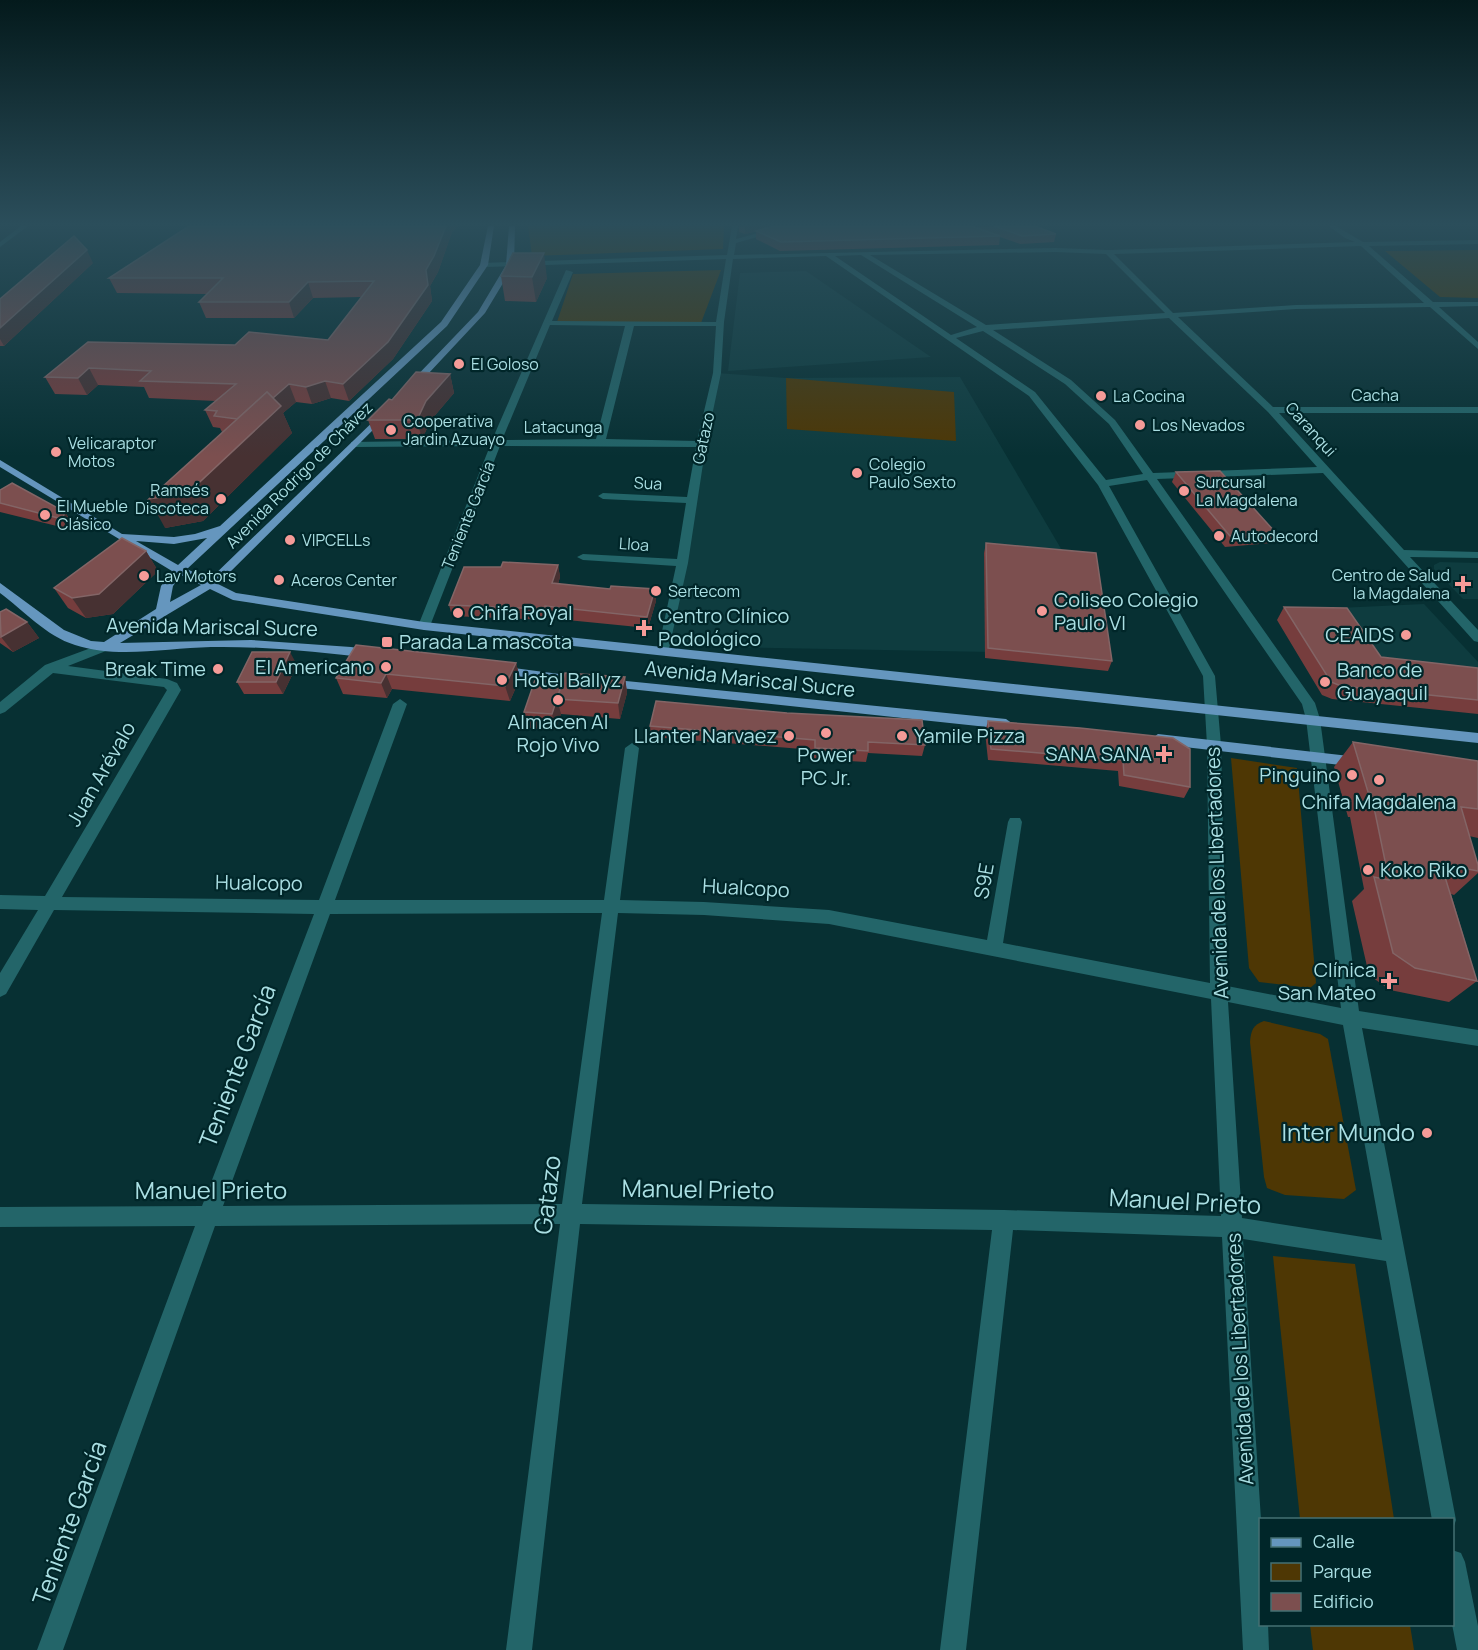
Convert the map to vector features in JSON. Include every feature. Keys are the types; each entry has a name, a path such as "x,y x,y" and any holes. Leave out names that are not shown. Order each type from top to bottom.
{"main road":[{"name":"Avenida Rodrigo de Chávez","path":"162,611 167,586 179,570 444,324 462,303"},
{"path":"402,395 475,321 486,303"},
{"name":"Avenida Rodrigo de Chávez","path":"107,646 162,611 211,584 394,403"},
{"name":"Avenida Mariscal Sucre","path":"0,463 179,570 233,596 264,603 424,626 1478,738"},
{"path":"117,535 175,541 206,537 233,522"},
{"name":"Avenida Mariscal Sucre","path":"0,587 65,637 81,643 107,646 214,643 325,648 384,656"},
{"name":"Avenida Mariscal Sucre","path":"486,668 654,689 1024,726"},
{"path":"1142,737 1374,764"}],"street":[{"name":"Teniente García","path":"424,626 496,443 555,303"},
{"name":"Gatazo","path":"664,650 682,563 701,444 717,373 720,324 724,303"},
{"name":"Avenida de los Libertadores","path":"901,303 1032,394 1103,484 1209,676 1214,745 1220,992 1256,1650"},
{"path":"943,303 1074,387 1112,422 1308,704 1313,719 1316,757 1351,1018 1444,1518"},
{"name":"Caranqui","path":"1159,303 1271,410 1478,638"},
{"path":"1430,303 1478,346"},
{"path":"951,337 984,328 1296,307 1478,304"},
{"path":"546,323 720,324"},
{"path":"600,442 630,324"},
{"name":"Cacha","path":"1271,410 1478,410"},
{"name":"Latacunga","path":"354,444 600,442 701,444"},
{"path":"1103,484 1151,476 1325,470"},
{"name":"Sua","path":"603,495 691,500"},
{"path":"1399,553 1478,555"},
{"name":"Lloa","path":"583,557 682,563"},
{"path":"0,709 50,668 107,646"},
{"name":"Juan Arévalo","path":"0,989 174,690 167,683 50,668"},
{"name":"Teniente García","path":"51,1650 208,1218 400,704"},
{"name":"Gatazo","path":"519,1650 571,1214 632,748"},
{"name":"S9E","path":"993,948 1016,822"},
{"name":"Hualcopo","path":"0,902 325,907 612,904 766,911 829,917 1351,1018 1478,1038"},
{"name":"Manuel Prieto","path":"0,1217 208,1218 571,1214 1004,1220 1233,1227 1393,1252"},
{"path":"954,1650 965,1567 985,1362 1004,1220"},
{"path":"1454,1572 1470,1650"}],"shaded area":[{"path":"736,303 853,303 931,357 728,371"},
{"name":"Colegio Paulo Sexto","path":"717,373 786,378 960,377 1073,569 1103,654 662,646"},
{"name":"Centro de Salud la Magdalena","path":"1440,562 1478,563 1478,599 1463,599 1434,569 1434,565"},
{"name":"CEAIDS","path":"1424,604 1478,662 1478,682 1386,671 1338,608"}],"green space":[{"path":"563,303 709,303 701,323 557,322"},
{"path":"786,378 954,392 956,441 787,429"},
{"path":"1231,758 1297,768 1316,983 1310,988 1259,982 1249,968"},
{"path":"1264,1021 1320,1034 1328,1039 1356,1190 1344,1199 1285,1195 1267,1188 1250,1042 1253,1028"},
{"path":"1273,1256 1355,1264 1394,1518 1300,1518"},
{"path":"1310,1626 1410,1626 1414,1650 1313,1650"}],"building":[{"path":"0,303 28,303 0,328"},
{"path":"357,303 415,303 388,342 343,384 325,381 306,387 289,384 273,398 267,392 237,419 214,416 217,411 205,410 236,384 140,381 151,371 89,368 78,378 45,377 88,342 235,345 249,332 328,340"},
{"path":"416,372 450,374 426,401 417,420 368,420 389,399 392,400"},
{"path":"267,392 281,406 188,493 149,499"},
{"path":"1220,471 1276,533 1230,536 1176,472"},
{"path":"12,483 65,512 62,519 0,503 0,490"},
{"path":"122,538 146,551 99,594 72,598 54,588"},
{"name":"Coliseo Colegio Paulo VI","path":"986,543 1096,553 1112,661 988,648"},
{"path":"503,562 558,565 552,583 610,589 611,586 655,589 647,617 545,606 544,609 449,605 464,567 501,567"},
{"path":"1284,607 1347,608 1381,657 1478,668 1478,700 1341,686 1331,682"},
{"path":"6,609 27,622 1,637 0,612"},
{"path":"356,645 516,663 505,686 386,674 381,683 336,678"},
{"path":"252,652 290,652 276,682 237,682"},
{"path":"565,673 625,677 618,703 557,699 562,683 552,714 524,712 536,677 563,679"},
{"path":"656,701 787,713 922,720 925,745 868,742 868,751 815,748 815,740 650,726"},
{"path":"988,721 1173,738 1190,749 1190,787 1124,775 1123,760 991,749"},
{"path":"1353,742 1478,761 1478,809 1461,807 1478,871 1441,864 1477,981 1415,968 1393,953 1374,877 1389,880 1371,793 1368,792"}],"place":[{"name":"El Goloso","path":"459,364"},
{"name":"La Cocina","path":"1101,396"},
{"name":"Los Nevados","path":"1140,425"},
{"name":"Cooperativa Jardin Azuayo","path":"391,430"},
{"name":"Velicaraptor Motos","path":"56,452"},
{"name":"Colegio Paulo Sexto","path":"857,473"},
{"name":"Surcursal La Magdalena","path":"1184,491"},
{"name":"Ramsés Discoteca","path":"221,499"},
{"name":"El Mueble Clásico","path":"45,515"},
{"name":"Autodecord","path":"1219,536"},
{"name":"VIPCELLs","path":"290,540"},
{"name":"Lav Motors","path":"144,576"},
{"name":"Aceros Center","path":"279,580"},
{"name":"Centro de Salud la Magdalena","path":"1463,584"},
{"name":"Sertecom","path":"656,591"},
{"name":"Coliseo Colegio Paulo VI","path":"1042,611"},
{"name":"Chifa Royal","path":"458,613"},
{"name":"Centro Clínico Podológico","path":"644,628"},
{"name":"CEAIDS","path":"1406,635"},
{"name":"Parada La mascota","path":"387,642"},
{"name":"El Americano","path":"386,667"},
{"name":"Break Time","path":"218,669"},
{"name":"Hotel Ballyz","path":"502,680"},
{"name":"Banco de Guayaquil","path":"1325,682"},
{"name":"Almacen Al Rojo Vivo","path":"558,700"},
{"name":"Power PC Jr.","path":"826,733"},
{"name":"Llanter Narvaez","path":"789,736"},
{"name":"Yamile Pizza","path":"902,736"},
{"name":"SANA SANA","path":"1164,754"},
{"name":"Pinguino","path":"1352,775"},
{"name":"Chifa Magdalena","path":"1379,780"},
{"name":"Koko Riko","path":"1368,870"},
{"name":"Clínica San Mateo","path":"1389,981"},
{"name":"Inter Mundo","path":"1427,1133"}]}
